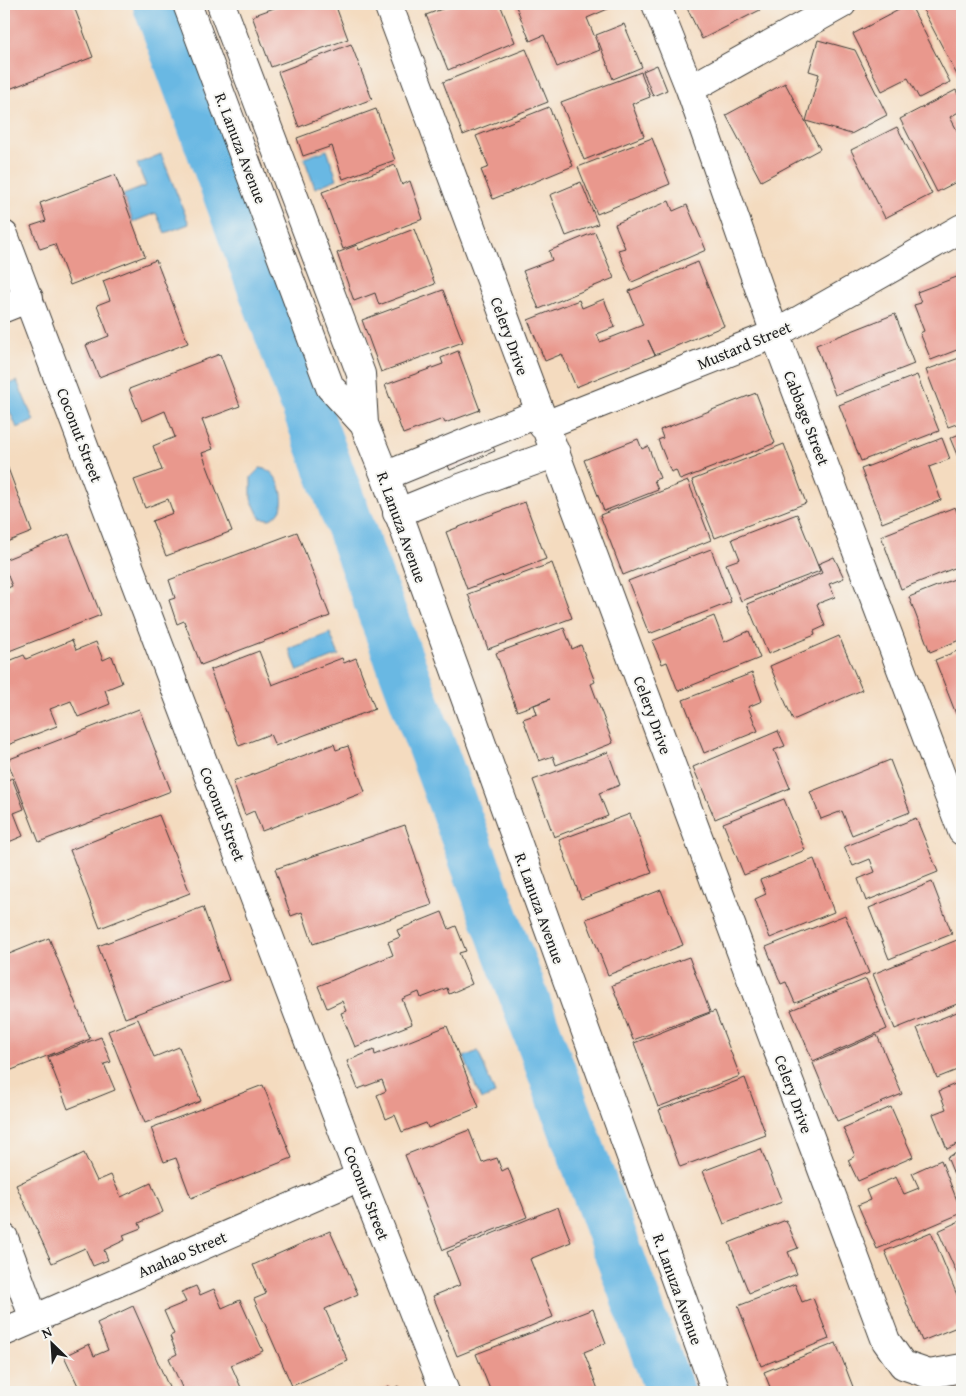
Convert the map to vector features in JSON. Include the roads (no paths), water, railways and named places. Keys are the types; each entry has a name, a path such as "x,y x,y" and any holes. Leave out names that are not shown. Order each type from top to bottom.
{"street":[{"name":"R. Lanuza Avenue","path":"187,4 330,387 364,424"},
{"name":"R. Lanuza Avenue","path":"221,4 361,374 364,424 716,1392"},
{"name":"Celery Drive","path":"388,4 541,420 556,454 886,1341 903,1365 929,1374 962,1368"},
{"name":"Cabbage Street","path":"656,4 690,88 775,334 962,831"},
{"path":"690,88 842,4"},
{"name":"Mustard Street","path":"384,476 775,334 962,228"},
{"name":"Coconut Street","path":"4,235 360,1177 445,1392"},
{"path":"4,308 29,298"},
{"path":"397,514 444,494 556,454"},
{"name":"Anahao Street","path":"4,1332 360,1177"},
{"path":"4,1238 34,1319"}],"water":[{"path":"327,150 337,179 315,188 304,158"},
{"path":"161,154 189,224 165,233 156,213 133,222 123,195 146,186 137,164"},
{"path":"17,381 34,421 17,428 4,398 4,386"},
{"path":"260,468 266,469 275,477 281,490 281,509 278,514 270,519 260,518 251,499 251,477"},
{"path":"330,633 339,655 298,671 289,649"},
{"path":"478,1051 495,1094 481,1100 464,1057"}],"waterway":[{"path":"157,4 670,1392"}]}
